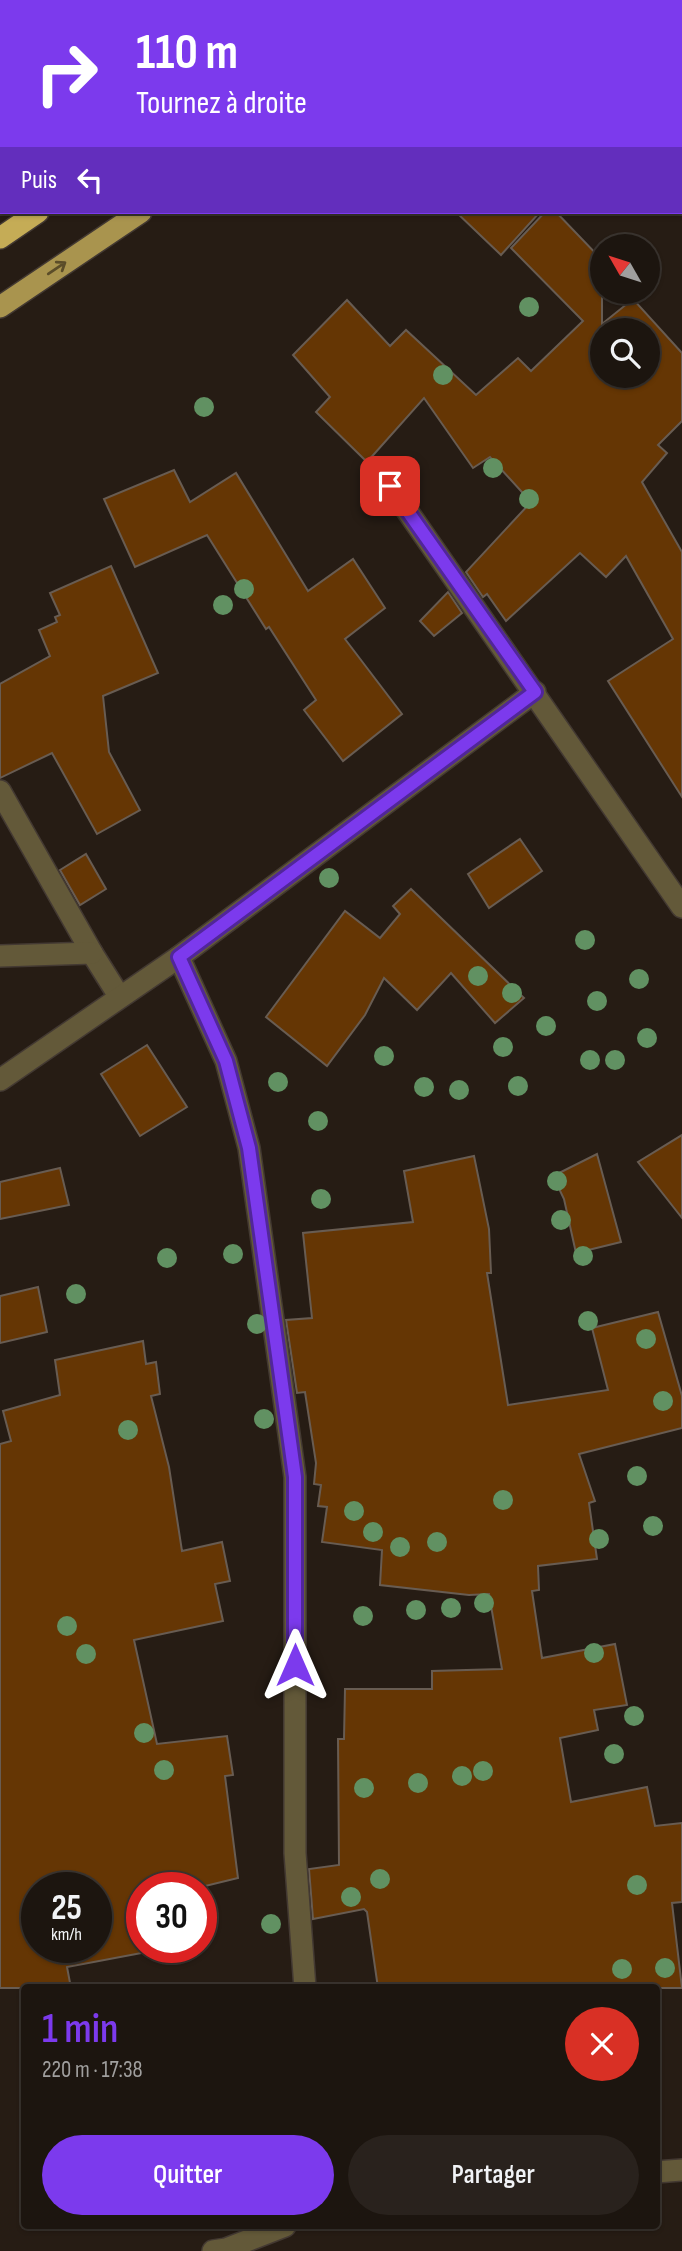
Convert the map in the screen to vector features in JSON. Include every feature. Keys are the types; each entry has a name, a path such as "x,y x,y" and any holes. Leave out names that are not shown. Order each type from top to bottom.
{"highway":[{"path":"0,238 35,214"}],"main road":[{"path":"0,307 138,214"}],"street":[{"path":"390,486 682,908"},
{"path":"0,1080 179,957 535,692"},
{"path":"0,791 92,954 119,996"},
{"path":"0,956 92,954"},
{"path":"179,957 226,1061 249,1148 295,1477 295,1853 305,1984"},
{"path":"660,2172 682,2170"},
{"path":"222,2250 277,2229"}],"building":[{"path":"458,214 538,214 501,255"},
{"path":"543,214 558,214 590,247 590,304 602,304 602,318 590,318 590,388 660,388 660,329 682,353 682,421 658,445 667,453 642,482 682,552 682,797 608,681 673,639 626,556 606,577 580,553 506,621 487,594 483,597 466,572 531,502 490,457 473,468 424,398 367,462 316,412 330,397 293,355 347,300 390,346 406,330 476,395 518,358 531,371 583,321 511,248"},
{"path":"627,304 638,304 650,318 609,318"},
{"path":"174,470 190,502 236,473 308,591 353,559 385,608 345,639 402,714 343,761 304,710 316,700 269,627 266,629 207,535 135,567 104,499"},
{"path":"111,566 158,673 103,696 109,752 140,810 97,834 52,753 0,778 0,684 50,656 39,630 57,622 55,617 60,615 50,593"},
{"path":"448,592 462,613 434,636 420,621"},
{"path":"520,839 542,871 489,908 468,874"},
{"path":"86,854 106,889 80,905 60,870"},
{"path":"411,889 524,998 495,1023 451,973 417,1010 384,978 365,1015 327,1066 266,1017 345,911 380,938 400,914 393,906"},
{"path":"147,1045 187,1107 140,1136 101,1074"},
{"path":"682,1135 682,1218 638,1162"},
{"path":"597,1154 621,1242 576,1253 564,1199 553,1176"},
{"path":"474,1156 489,1229 491,1273 487,1273 508,1405 608,1390 592,1328 658,1312 682,1396 682,1428 579,1454 595,1501 589,1503 597,1559 538,1566 539,1590 532,1591 542,1658 615,1644 627,1705 594,1710 598,1730 560,1738 571,1802 647,1787 655,1826 682,1823 682,1902 672,1903 682,1988 660,1988 660,1984 377,1984 367,1912 364,1909 313,1919 309,1869 339,1865 338,1739 344,1739 345,1689 432,1689 432,1671 502,1669 489,1594 469,1595 380,1585 382,1550 322,1542 327,1507 318,1506 321,1485 314,1484 316,1463 305,1392 297,1393 286,1320 312,1318 303,1233 413,1222 404,1171"},
{"path":"60,1168 69,1205 0,1219 0,1182"},
{"path":"38,1287 47,1332 0,1343 0,1296"},
{"path":"143,1341 146,1364 156,1362 160,1394 151,1396 169,1467 182,1551 222,1542 230,1581 215,1584 223,1621 134,1640 157,1744 227,1736 233,1775 225,1776 238,1878 217,1883 217,1872 126,1872 126,1956 112,1959 112,1872 21,1872 21,1963 88,1963 67,1967 70,1984 21,1984 21,1988 0,1988 0,1444 11,1441 3,1411 60,1395 55,1360"}],"route":[{"path":"295,1665 295,1477 249,1148 226,1061 179,957 535,692 390,486"}]}
